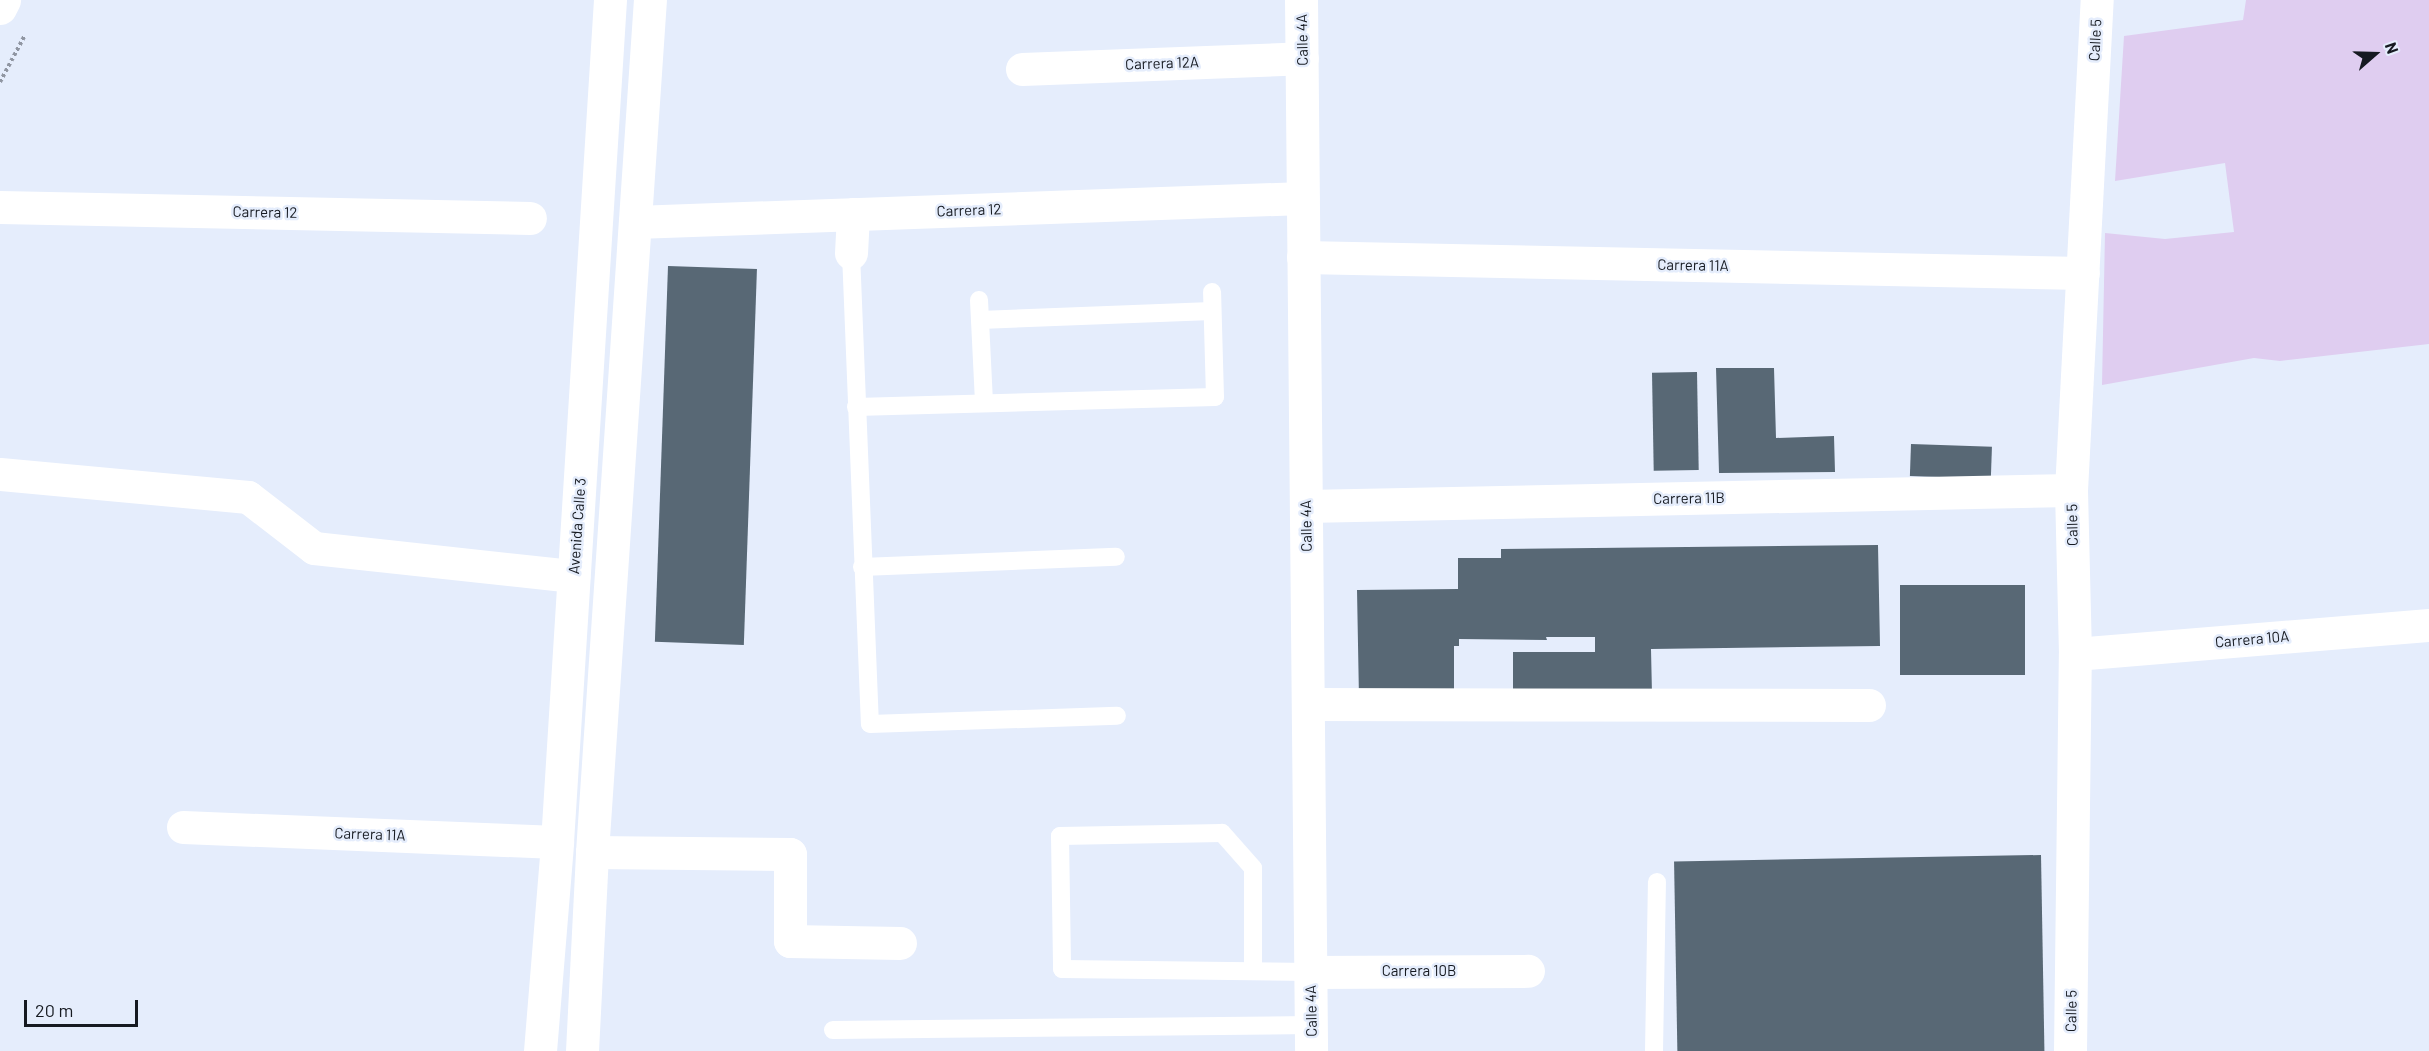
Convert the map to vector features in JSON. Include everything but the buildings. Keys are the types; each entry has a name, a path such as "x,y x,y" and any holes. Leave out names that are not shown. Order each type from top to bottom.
{"street":[{"path":"0,8 4,0"},
{"name":"Avenida Calle 3","path":"540,1051 557,842 610,0"},
{"path":"582,1051 592,852 650,0"},
{"name":"Calle 4A","path":"1301,0 1311,1038"},
{"name":"Calle 5","path":"2070,1051 2075,654 2071,490 2097,0"},
{"name":"Carrera 12A","path":"1022,69 1302,58"},
{"name":"Carrera 12","path":"634,222 1303,198"},
{"name":"Carrera 12","path":"0,207 530,218"},
{"path":"851,253 853,214"},
{"name":"Carrera 11A","path":"1303,257 2083,273"},
{"path":"0,474 248,497 314,548 573,576"},
{"name":"Carrera 11B","path":"1306,506 2071,490"},
{"name":"Carrera 10A","path":"2075,654 2429,625"},
{"path":"1308,704 1869,705"},
{"name":"Carrera 11A","path":"183,827 557,842"},
{"path":"592,852 790,854 789,941 900,943"},
{"name":"Carrera 10B","path":"1311,972 1528,971"}],"lane":[{"path":"851,253 870,723 1117,716"},
{"path":"856,407 1215,397 1212,292"},
{"path":"979,300 984,402"},
{"path":"980,320 1212,311"},
{"path":"862,567 1116,557"},
{"path":"1253,971 1253,868 1222,832 1060,836 1062,969 1311,972"},
{"path":"1654,1051 1657,882"},
{"path":"833,1029 1311,1038"}],"path":[{"path":"0,82 28,31"}],"shaded area":[{"path":"2246,0 2429,0 2429,344 2280,361 2254,358 2102,385 2105,233 2165,239 2234,232 2225,163 2115,181 2124,36 2243,20"}]}
